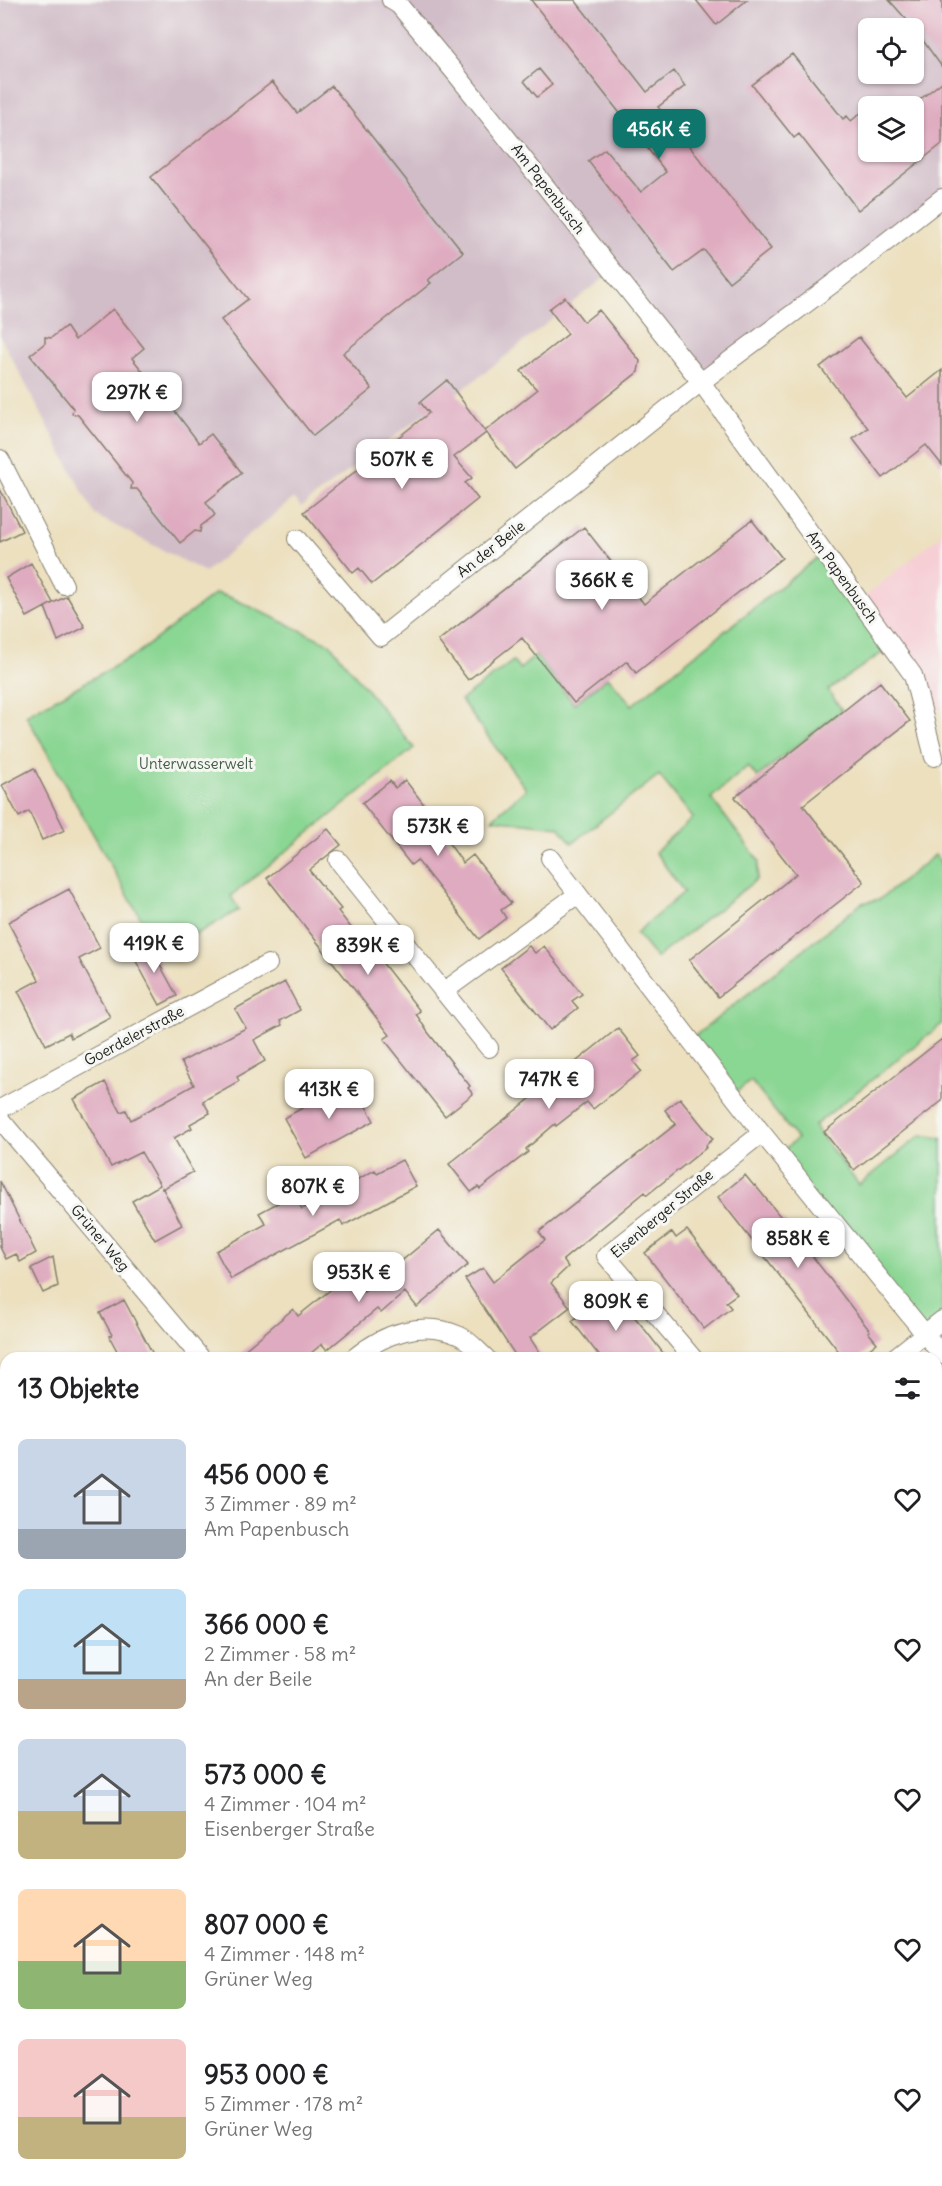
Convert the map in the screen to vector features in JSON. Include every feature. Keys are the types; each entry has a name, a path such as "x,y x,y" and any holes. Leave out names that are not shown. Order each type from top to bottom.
{"street":[{"name":"Am Papenbusch","path":"391,0 399,5 458,75 702,382 913,675 934,757"},
{"path":"702,382 942,198"},
{"name":"An der Beile","path":"297,539 381,637 702,382"},
{"path":"0,459 64,585"},
{"path":"550,858 762,1133 939,1352"},
{"path":"338,860 489,1048"},
{"path":"443,992 578,894"},
{"name":"Goerdelerstraße","path":"0,1109 268,964"},
{"name":"Grüner Weg","path":"0,1119 196,1352"},
{"name":"Eisenberger Straße","path":"688,1352 606,1256 762,1133"},
{"path":"902,1352 942,1320"},
{"path":"361,1352 388,1335 414,1328 437,1329 462,1337 479,1352"}],"shaded area":[{"path":"0,0 942,0 942,196 701,382 613,271 483,374 428,415 424,414 301,507 294,498 205,572 95,515 0,336"},
{"path":"942,534 942,712 859,601"}],"green space":[{"path":"824,552 892,646 828,690 842,710 757,777 748,766 711,798 759,861 757,879 656,958 636,933 684,892 655,852 693,818 659,775 572,843 559,827 492,819 526,789 461,700 513,661 520,669 536,655 574,704 608,677 632,705"},
{"name":"Unterwasserwelt","path":"216,593 234,599 330,644 414,748 231,896 239,910 161,954 26,715 135,655"},
{"path":"935,855 942,864 942,1024 814,1126 859,1185 921,1135 942,1138 942,1352 940,1352 779,1154 797,1139 751,1081 732,1095 690,1040 862,903 880,899"}],"building":[{"path":"531,0 575,0 647,92 674,71 685,86 658,107 771,249 729,282 704,250 674,272 588,161 605,149 641,192 666,172"},
{"path":"696,0 747,0 716,25"},
{"path":"889,0 942,0 942,67 924,42 924,18 905,18"},
{"path":"792,54 843,119 847,116 851,121 858,115 858,162 919,162 858,210 799,134 794,138 752,85"},
{"path":"539,69 552,85 537,97 524,81"},
{"path":"272,82 297,113 332,86 463,252 428,280 431,283 343,353 372,389 313,436 221,320 248,299 151,177"},
{"path":"942,82 942,144 924,158 924,96"},
{"path":"565,297 584,322 599,310 640,361 638,372 515,469 485,431 537,390 521,371 568,334 549,309"},
{"path":"113,309 144,348 132,358 161,394 172,396 171,406 199,443 211,434 242,473 206,502 215,515 201,526 200,532 195,531 180,543 137,489 131,489 132,483 78,415 72,414 73,408 30,355 45,343 45,337 51,338 66,326 75,340"},
{"path":"859,337 907,398 942,370 942,465 926,445 883,478 853,439 868,428 820,367"},
{"path":"447,380 486,433 454,457 472,478 465,483 478,499 372,584 359,568 353,573 304,512 429,413 420,402"},
{"path":"0,489 22,531 0,542"},
{"path":"752,520 782,558 636,673 627,661 574,703 522,638 468,680 438,641 584,527 644,604"},
{"path":"31,563 53,603 27,617 6,578"},
{"path":"67,596 85,627 58,641 45,607"},
{"path":"880,682 910,721 803,805 864,882 718,997 689,960 796,874 735,797"},
{"path":"34,768 65,830 42,840 29,811 19,817 2,785"},
{"path":"405,780 443,829 440,831 463,863 473,855 511,903 501,910 506,918 479,939 417,860 411,865 362,803 390,781 395,788"},
{"path":"328,829 341,845 309,870 341,909 338,911 362,942 364,939 420,1011 416,1014 427,1031 470,1086 468,1088 473,1094 445,1116 384,1039 390,1035 267,878"},
{"path":"69,889 100,948 79,959 110,1017 71,1038 69,1033 46,1045 18,991 39,980 8,922"},
{"path":"148,943 177,996 160,1005 131,952"},
{"path":"529,946 535,953 544,946 582,994 572,1001 578,1008 550,1030 501,968"},
{"path":"285,982 300,1010 280,1021 282,1025 254,1040 265,1061 237,1077 239,1081 203,1101 210,1113 190,1124 192,1128 174,1138 193,1172 163,1189 182,1225 155,1240 132,1201 160,1185 141,1152 111,1167 74,1099 105,1082 121,1112 126,1110 131,1120 194,1085 181,1062 246,1028 235,1009"},
{"path":"618,1028 640,1056 633,1061 641,1071 593,1109 587,1102 556,1126 555,1124 526,1149 528,1152 480,1189 478,1187 471,1192 449,1164"},
{"path":"942,1039 942,1101 854,1170 824,1132"},
{"path":"352,1081 374,1121 306,1158 284,1118"},
{"path":"680,1098 713,1139 706,1145 707,1147 647,1195 645,1192 563,1260 568,1267 551,1283 570,1307 530,1338 539,1352 513,1352 465,1279 483,1268 493,1282 545,1240 539,1232 676,1124 665,1110"},
{"path":"402,1160 416,1186 343,1226 340,1220 231,1279 216,1251 266,1224 259,1213 294,1194 302,1209 375,1170 377,1173"},
{"path":"745,1175 813,1257 877,1343 866,1352 839,1352 718,1197"},
{"path":"0,1181 36,1253 20,1262 16,1254 6,1259 0,1247"},
{"path":"439,1230 468,1265 417,1307 405,1292 381,1313 377,1309 327,1350 322,1344 312,1352 242,1352 293,1309 298,1316 349,1275 364,1292"},
{"path":"687,1230 737,1294 726,1302 731,1308 704,1329 645,1253 672,1232 676,1238"},
{"path":"53,1257 58,1286 43,1293 31,1268"},
{"path":"619,1298 662,1352 596,1352 572,1321 599,1299 606,1308"},
{"path":"124,1300 152,1352 118,1352 109,1336 112,1335 100,1313"}]}
